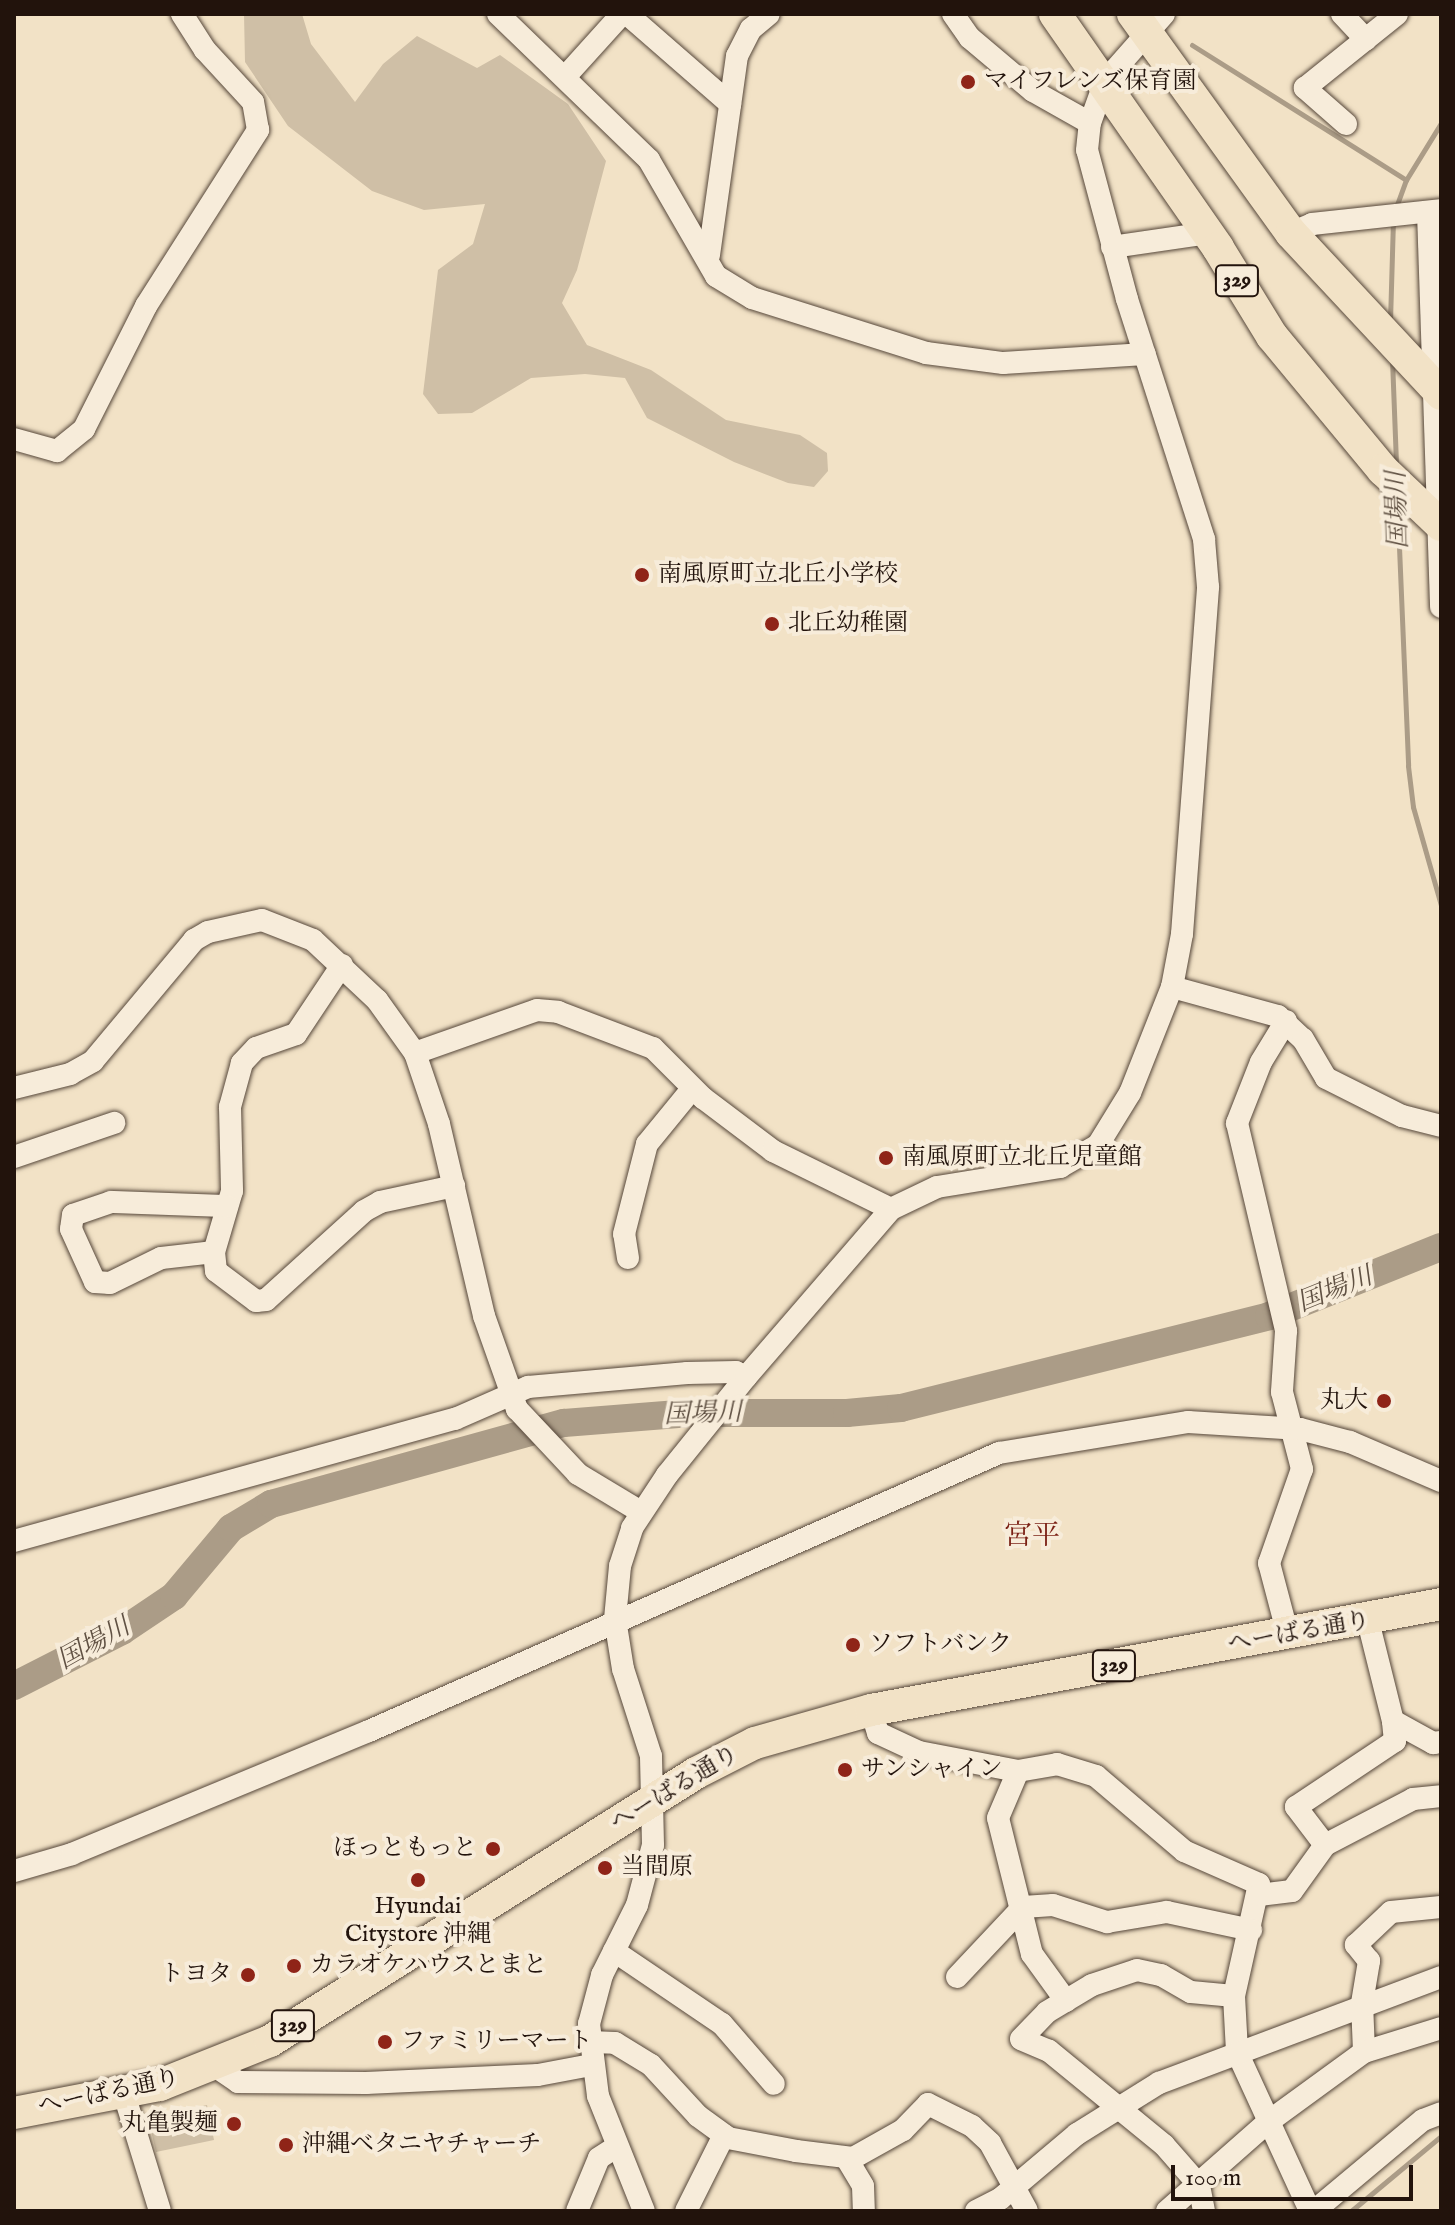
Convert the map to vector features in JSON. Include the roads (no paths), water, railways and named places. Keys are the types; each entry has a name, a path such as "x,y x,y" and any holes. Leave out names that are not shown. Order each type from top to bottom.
{"highway":[{"name":"329","path":"1055,14 1105,81 1208,233 1272,336 1383,470 1440,524"},
{"path":"1148,20 1291,233 1373,325 1437,390"},
{"name":"へーばる通り","path":"14,2113 124,2094 216,2067 270,2041 655,1800 755,1743 871,1710 1368,1621 1441,1604"}],"street":[{"path":"14,439 57,451 84,429 146,306 258,130 253,102 205,50 182,14"},
{"path":"498,14 649,160 709,255 716,276 752,298 926,353 1003,363 1145,354"},
{"path":"565,77 625,14 730,104"},
{"path":"709,255 737,56 751,29 769,14"},
{"path":"953,14 970,38 1033,91 1090,123"},
{"path":"1342,14 1366,40"},
{"path":"1346,124 1305,88 1397,14"},
{"path":"644,2211 616,2147 591,2065 590,2042 594,2000 648,1871 655,1800 651,1756 623,1669 615,1619 620,1566 641,1512 740,1385 891,1209 937,1187 1060,1167 1098,1145 1135,1081 1172,987 1182,934 1208,587 1199,515 1145,354 1089,167 1090,123 1105,81 1148,20"},
{"path":"1291,233 1312,224 1428,212 1437,390 1441,607"},
{"path":"1112,247 1208,233"},
{"path":"14,1088 70,1074 93,1061 194,940 224,926 273,921 313,940 342,965 397,1023 415,1053 454,1186 484,1316 513,1401 553,1452 641,1512"},
{"path":"342,965 296,1034 256,1048 242,1063 230,1107 232,1191 214,1252 222,1279 256,1301 266,1300 364,1211 380,1202 454,1186"},
{"path":"1172,987 1286,1021 1326,1078 1402,1116 1441,1126"},
{"path":"415,1053 547,1009 653,1048 692,1089 773,1151 891,1209"},
{"path":"1286,1021 1261,1062 1237,1123 1286,1331 1282,1392 1295,1430 1302,1469 1269,1563 1288,1635"},
{"path":"628,1258 624,1234 647,1144 692,1089"},
{"path":"14,1157 114,1123"},
{"path":"214,1252 161,1258 110,1283 95,1282 71,1229 73,1215 111,1202 227,1206"},
{"path":"14,1541 513,1401 687,1373 736,1372 740,1385"},
{"path":"14,1871 72,1854 369,1731 615,1619 999,1453 1188,1422 1295,1430 1350,1442 1441,1481"},
{"path":"1325,1845 1296,1807 1395,1741 1393,1721 1368,1621"},
{"path":"871,1710 878,1733 919,1752 1018,1771 1057,1764 1096,1776 1184,1851 1259,1884 1234,1996 1237,2052 1312,2211 1423,2120 1441,2113"},
{"path":"1393,1721 1433,1743 1441,1742"},
{"path":"1018,1771 998,1818 1023,1907 1032,1954 1066,2001"},
{"path":"1259,1895 1292,1891 1325,1845 1413,1799 1441,1796"},
{"path":"957,1977 1023,1907 1053,1905 1107,1922 1167,1912 1251,1930"},
{"path":"1364,2052 1362,2003 1369,1961 1356,1945 1391,1912 1441,1907"},
{"path":"614,1951 722,2024 774,2084"},
{"path":"1204,2211 1199,2185 1121,2106 1049,2051 1021,2039 1066,2001 1092,1985 1137,1970 1161,1975 1191,1992 1234,1996"},
{"path":"976,2211 1011,2190 1077,2134 1159,2083 1362,2003 1441,1977"},
{"path":"1167,2211 1268,2122 1364,2052 1441,2028"},
{"path":"590,2042 615,2043 651,2065 698,2116 724,2135 847,2159 903,2130 928,2104 972,2126 990,2143 1011,2190 1027,2211"},
{"path":"216,2067 238,2082 366,2083 538,2075 591,2065"},
{"path":"124,2094 160,2211"},
{"path":"686,2211 724,2135"},
{"path":"577,2211 599,2158 616,2147"},
{"path":"847,2159 863,2186 864,2211"}],"waterway":[{"path":"1192,45 1406,180"},
{"name":"国場川","path":"1395,210 1406,180 1441,123"},
{"name":"国場川","path":"1390,321 1393,220"},
{"name":"国場川","path":"1392,359 1396,465"},
{"name":"国場川","path":"1397,499 1408,766 1413,807 1441,905"},
{"name":"国場川","path":"14,1686 122,1631 174,1596 231,1528 271,1504 564,1423 691,1413 847,1413 901,1408 1269,1316 1441,1247"},
{"path":"1351,2211 1441,2136"}],"place":[{"name":"マイフレンズ保育園","path":"968,82"},
{"name":"南風原町立北丘小学校","path":"642,575"},
{"name":"北丘幼稚園","path":"772,624"},
{"name":"南風原町立北丘児童館","path":"886,1158"},
{"name":"丸大","path":"1384,1401"},
{"name":"ソフトバンク","path":"853,1645"},
{"name":"サンシャイン","path":"845,1770"},
{"name":"ほっともっと","path":"493,1849"},
{"name":"当間原","path":"605,1868"},
{"name":"Hyundai Citystore 沖縄","path":"418,1880"},
{"name":"カラオケハウスとまと","path":"294,1966"},
{"name":"トヨタ","path":"248,1975"},
{"name":"ファミリーマート","path":"385,2042"},
{"name":"丸亀製麺","path":"234,2124"},
{"name":"沖縄ベタニヤチャーチ","path":"286,2145"}],"district":[{"name":"宮平","path":"1032,1537"}]}
